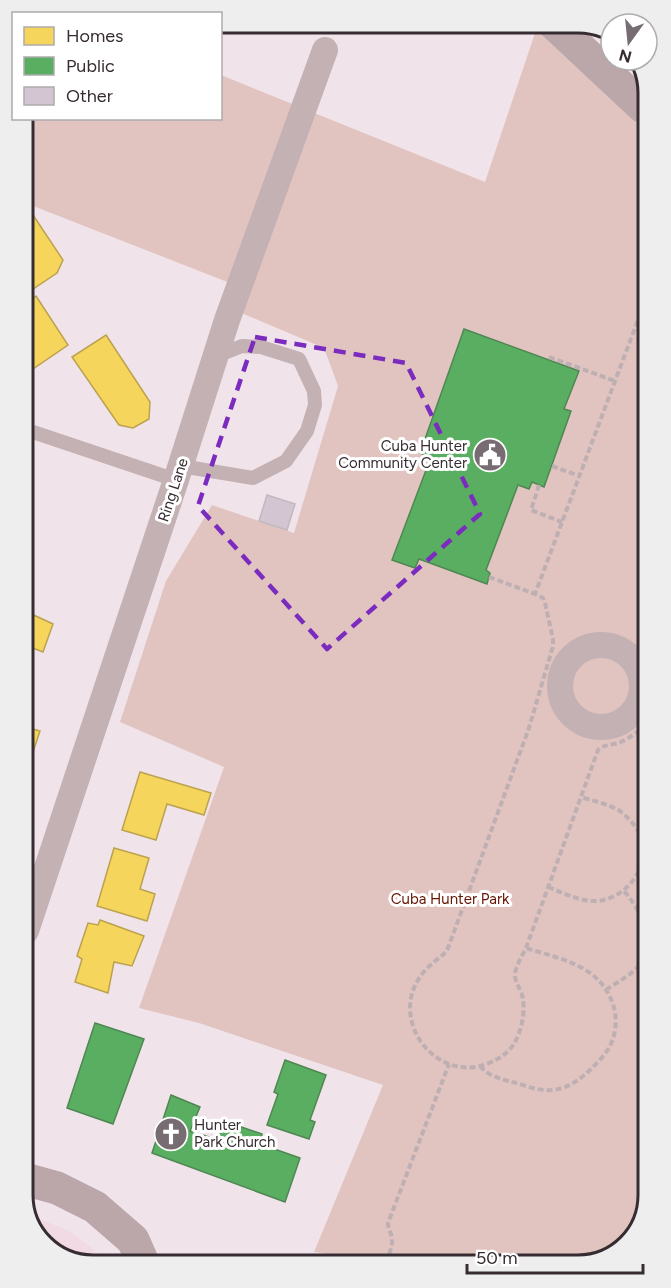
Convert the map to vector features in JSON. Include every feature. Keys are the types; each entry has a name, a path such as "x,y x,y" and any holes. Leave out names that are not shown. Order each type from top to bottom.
{"main road":[{"path":"564,33 638,102"},
{"path":"33,1181 57,1188 95,1207 133,1240 140,1255"}],"street":[{"name":"Ring Lane","path":"33,889 36,871 179,473 231,308 325,50"}],"lane":[{"path":"33,432 179,473 253,478 286,461 307,431 315,405 314,391 299,359 251,346 242,346 214,357"}],"path":[{"path":"535,594 638,320"},
{"path":"549,357 615,381"},
{"path":"552,466 580,476"},
{"path":"539,485 531,510 562,522"},
{"path":"489,578 543,598 553,639 534,714 448,948 419,978 409,1008 412,1026 422,1043 432,1054 449,1064 466,1068 480,1066 498,1060 514,1044 521,1025 523,1004 515,975 598,750 601,747 626,740 638,720"},
{"path":"581,797 620,811 638,831"},
{"path":"548,886 576,898 595,902 610,899 624,891 638,873"},
{"path":"624,891 638,912"},
{"path":"480,1066 488,1074 546,1090 560,1089 584,1077 600,1060 611,1042 615,1026 615,1010 606,990 594,977 582,969 526,948"},
{"path":"606,990 638,966"},
{"path":"388,1255 392,1237 388,1223 449,1064"}],"highlighted area":[{"path":"255,337 406,363 480,514 327,649 198,506"}],"shaded area":[{"path":"38,1218 69,1231 92,1248 97,1255 82,1254 67,1249 51,1237"}],"green space":[{"name":"Cuba Hunter Park","path":"535,33 539,33 638,124 638,1194 636,1210 628,1228 617,1240 608,1247 589,1254 336,1255 314,1252 383,1085 199,1023 139,1008 224,767 120,722 166,581 212,505 294,533 338,386 324,348 239,312 235,285 33,206 33,120 222,120 222,75 485,182"}],"building: Homes":[{"path":"33,215 63,260 57,273 33,289"},
{"path":"36,296 68,345 33,369 33,298"},
{"path":"106,335 150,402 149,419 133,428 119,425 72,357"},
{"path":"33,615 53,624 43,652 33,648"},
{"path":"33,729 40,731 33,752"},
{"path":"140,772 211,793 204,815 167,804 156,840 122,830"},
{"path":"114,848 149,858 140,889 155,894 147,921 97,906"},
{"path":"100,920 144,936 132,966 114,962 108,993 75,982 82,959 77,956 88,923 98,925"}],"building: Public":[{"name":"Cuba Hunter Community Center","path":"464,329 579,371 564,409 571,411 544,487 532,482 529,489 518,485 486,570 490,573 487,584 419,559 415,568 392,560 431,457 420,453"},
{"path":"95,1023 144,1039 113,1124 67,1108"},
{"path":"285,1060 326,1075 310,1120 315,1122 309,1139 267,1125 278,1094 274,1092"},
{"path":"171,1095 200,1107 190,1131 218,1140 224,1121 262,1134 260,1144 300,1158 285,1202 152,1153"}],"building: Other":[{"path":"267,495 295,504 287,530 259,521"}],"place":[{"name":"Cuba Hunter Community Center","path":"490,455"},
{"name":"Hunter Park Church","path":"171,1134"}]}
